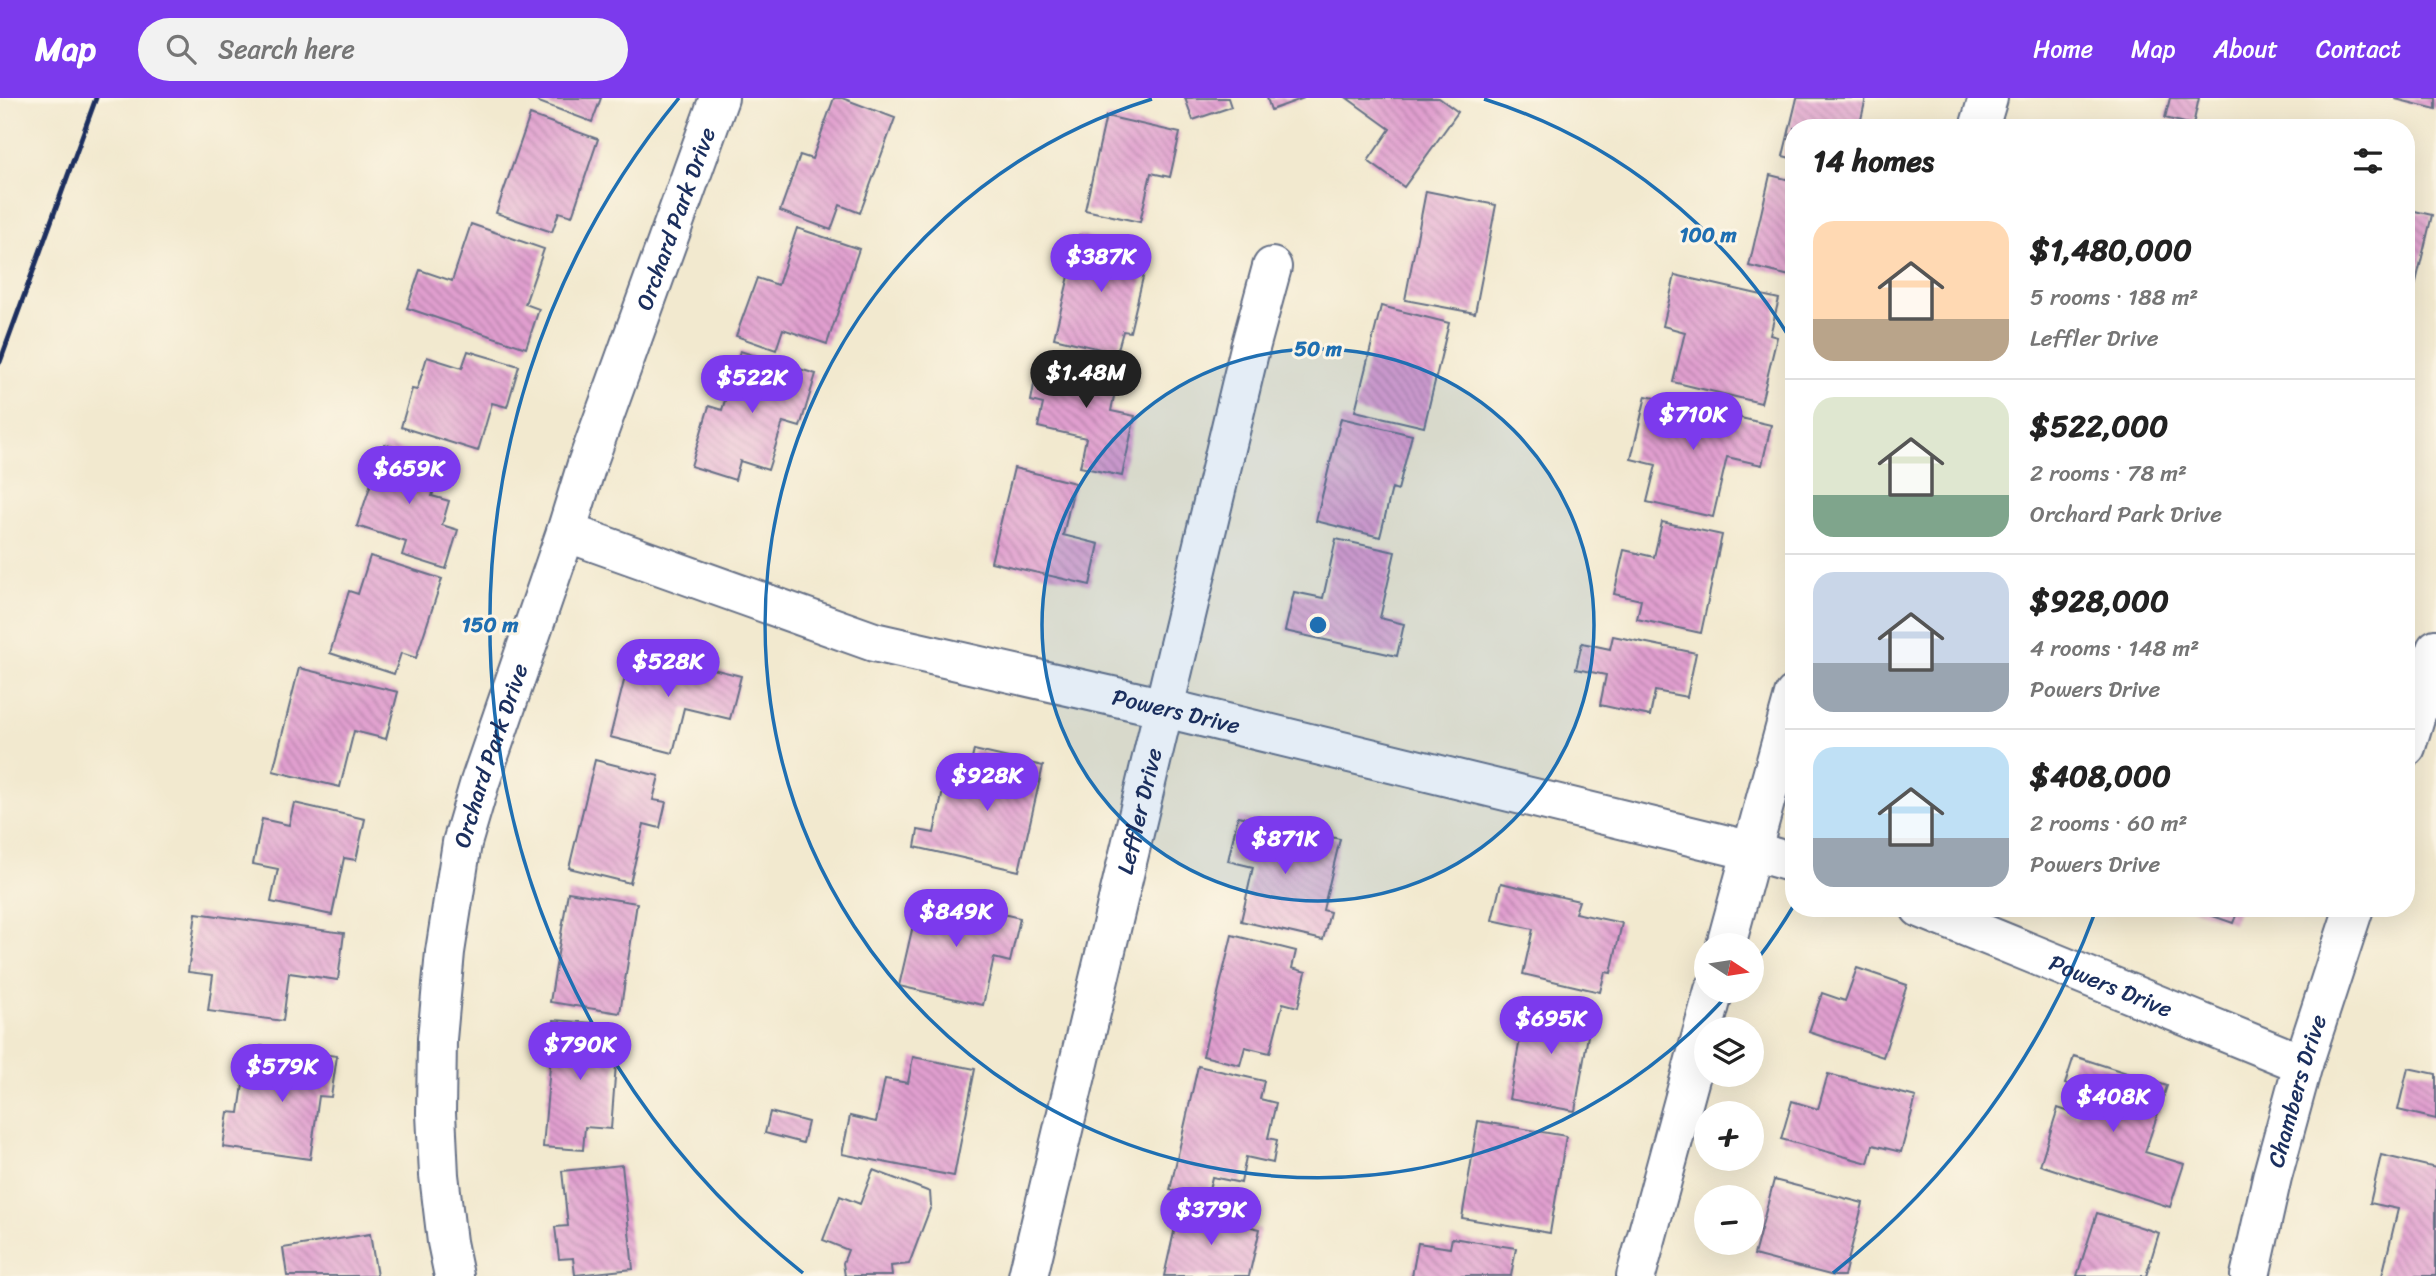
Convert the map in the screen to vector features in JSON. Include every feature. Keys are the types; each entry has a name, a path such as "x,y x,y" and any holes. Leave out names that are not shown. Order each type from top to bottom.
{"street":[{"name":"Orchard Park Drive","path":"454,1276 439,1175 437,1039 453,895 462,842 587,464 719,98"},
{"path":"1982,119 1988,98"},
{"name":"Leffler Drive","path":"1028,1276 1250,348 1272,267"},
{"name":"Powers Drive","path":"566,532 874,642 1165,708 1785,860"},
{"path":"2415,718 2436,649"},
{"path":"1729,933 1785,728"},
{"name":"Powers Drive","path":"1942,917 2303,1064"},
{"name":"Chambers Drive","path":"2250,1276 2272,1177 2303,1064 2351,917"},
{"path":"1636,1276 1710,1003"}],"building":[{"path":"537,98 601,98 592,122 536,101"},
{"path":"834,98 842,98 895,118 860,213 840,205 831,230 780,211 800,155 812,159"},
{"path":"1185,98 1228,98 1231,107 1193,120"},
{"path":"1267,98 1304,98 1271,110"},
{"path":"1347,98 1439,98 1458,112 1404,187 1368,161 1390,129"},
{"path":"1797,98 1866,98 1861,119 1792,119"},
{"path":"2170,98 2199,98 2194,119 2165,118"},
{"path":"2436,98 2436,109 2395,99"},
{"path":"530,115 598,139 572,216 559,212 552,232 496,213"},
{"path":"1106,116 1180,133 1170,177 1151,173 1140,222 1085,210"},
{"path":"1770,175 1785,179 1785,275 1749,266"},
{"path":"1426,191 1496,205 1475,313 1405,300"},
{"path":"2415,211 2432,215 2415,286"},
{"path":"471,224 544,249 525,304 539,309 526,348 407,308 420,270 452,281"},
{"path":"797,228 859,249 827,344 783,329 776,350 736,336 757,278 778,285"},
{"path":"1079,235 1149,252 1130,332 1123,331 1117,353 1054,338"},
{"path":"1675,275 1779,299 1770,335 1777,337 1761,403 1673,382 1685,332 1663,326"},
{"path":"1381,306 1449,323 1424,427 1355,411"},
{"path":"468,351 519,366 507,407 492,403 478,451 401,427 412,389 417,390 427,357 462,368"},
{"path":"740,351 816,374 800,427 783,422 768,470 740,461 735,480 691,466 709,406 722,410"},
{"path":"1055,352 1120,367 1111,411 1135,416 1122,476 1080,467 1086,438 1038,427 1043,404 1031,401 1036,374 1050,377"},
{"path":"1646,396 1771,425 1762,465 1727,457 1713,517 1647,502 1656,465 1631,459"},
{"path":"1341,418 1412,435 1398,490 1392,488 1380,537 1316,521"},
{"path":"384,444 443,463 432,496 449,501 442,525 458,530 446,569 402,555 406,542 357,526"},
{"path":"1014,468 1075,483 1063,535 1099,544 1090,585 991,562"},
{"path":"1662,522 1722,535 1701,633 1637,619 1641,600 1614,594 1624,550 1654,557"},
{"path":"1336,539 1395,552 1380,618 1404,624 1397,656 1285,631 1294,592 1323,598"},
{"path":"370,556 442,579 416,658 401,653 394,674 330,653 349,591 358,594"},
{"path":"1613,636 1696,653 1687,697 1655,691 1650,716 1600,705 1606,675 1576,669 1582,643 1610,649"},
{"path":"632,649 741,676 730,719 684,708 673,753 610,737"},
{"path":"299,668 398,692 386,739 354,731 340,787 273,771"},
{"path":"974,750 1043,766 1019,871 915,847 918,830 934,833 944,786 965,791"},
{"path":"595,760 659,776 653,800 666,802 660,828 644,824 630,883 569,868"},
{"path":"294,803 365,819 356,860 344,858 332,915 271,902 278,869 253,864 262,819 289,825"},
{"path":"1238,816 1340,839 1323,910 1330,912 1323,940 1241,921 1253,867 1228,861"},
{"path":"1501,883 1579,901 1575,913 1622,923 1611,973 1605,972 1600,992 1523,974 1533,929 1492,920"},
{"path":"568,892 637,903 620,1013 550,1002"},
{"path":"920,895 1020,918 1010,962 994,958 983,1005 899,986"},
{"path":"196,913 344,933 338,980 289,973 283,1021 208,1011 213,975 188,972"},
{"path":"2216,917 2235,917 2233,923"},
{"path":"1232,935 1296,951 1292,968 1306,972 1298,1007 1283,1003 1270,1053 1245,1047 1240,1065 1203,1056"},
{"path":"1857,968 1907,985 1883,1057 1809,1032 1822,993 1845,1001"},
{"path":"1527,1001 1592,1012 1575,1111 1509,1099"},
{"path":"554,1020 619,1025 611,1129 585,1127 583,1150 543,1147"},
{"path":"261,1046 337,1056 331,1097 319,1096 310,1159 223,1147 228,1112 239,1113 243,1084 256,1086"},
{"path":"2074,1056 2167,1086 2145,1152 2184,1164 2170,1207 2040,1165 2058,1108 2078,1115 2086,1090 2065,1084"},
{"path":"913,1057 975,1069 954,1176 842,1154 850,1116 876,1122 885,1079 908,1083"},
{"path":"1198,1066 1264,1081 1260,1099 1276,1103 1268,1138 1277,1140 1273,1163 1246,1157 1241,1183 1212,1177 1207,1199 1170,1190"},
{"path":"2408,1068 2436,1074 2436,1119 2398,1110"},
{"path":"1828,1074 1916,1097 1901,1152 1873,1145 1868,1163 1781,1139 1792,1101 1818,1109"},
{"path":"770,1112 808,1122 803,1143 765,1133"},
{"path":"1478,1121 1566,1136 1550,1233 1462,1218"},
{"path":"2381,1155 2436,1168 2436,1276 2382,1276 2398,1209 2370,1203"},
{"path":"622,1165 633,1269 575,1275 573,1258 559,1259 555,1227 568,1226 562,1171"},
{"path":"873,1170 930,1192 931,1206 909,1264 891,1266 892,1276 845,1276 843,1263 848,1250 823,1240 840,1196 860,1204"},
{"path":"1774,1180 1863,1203 1844,1276 1834,1276 1754,1255 1764,1255 1764,1218"},
{"path":"1179,1210 1260,1229 1249,1276 1164,1276"},
{"path":"2097,1213 2159,1233 2146,1276 2077,1276"},
{"path":"370,1234 377,1276 287,1276 283,1248"},
{"path":"1452,1238 1516,1248 1511,1276 1412,1276 1418,1243 1450,1248"}],"railway":[{"path":"0,362 96,98"}]}
